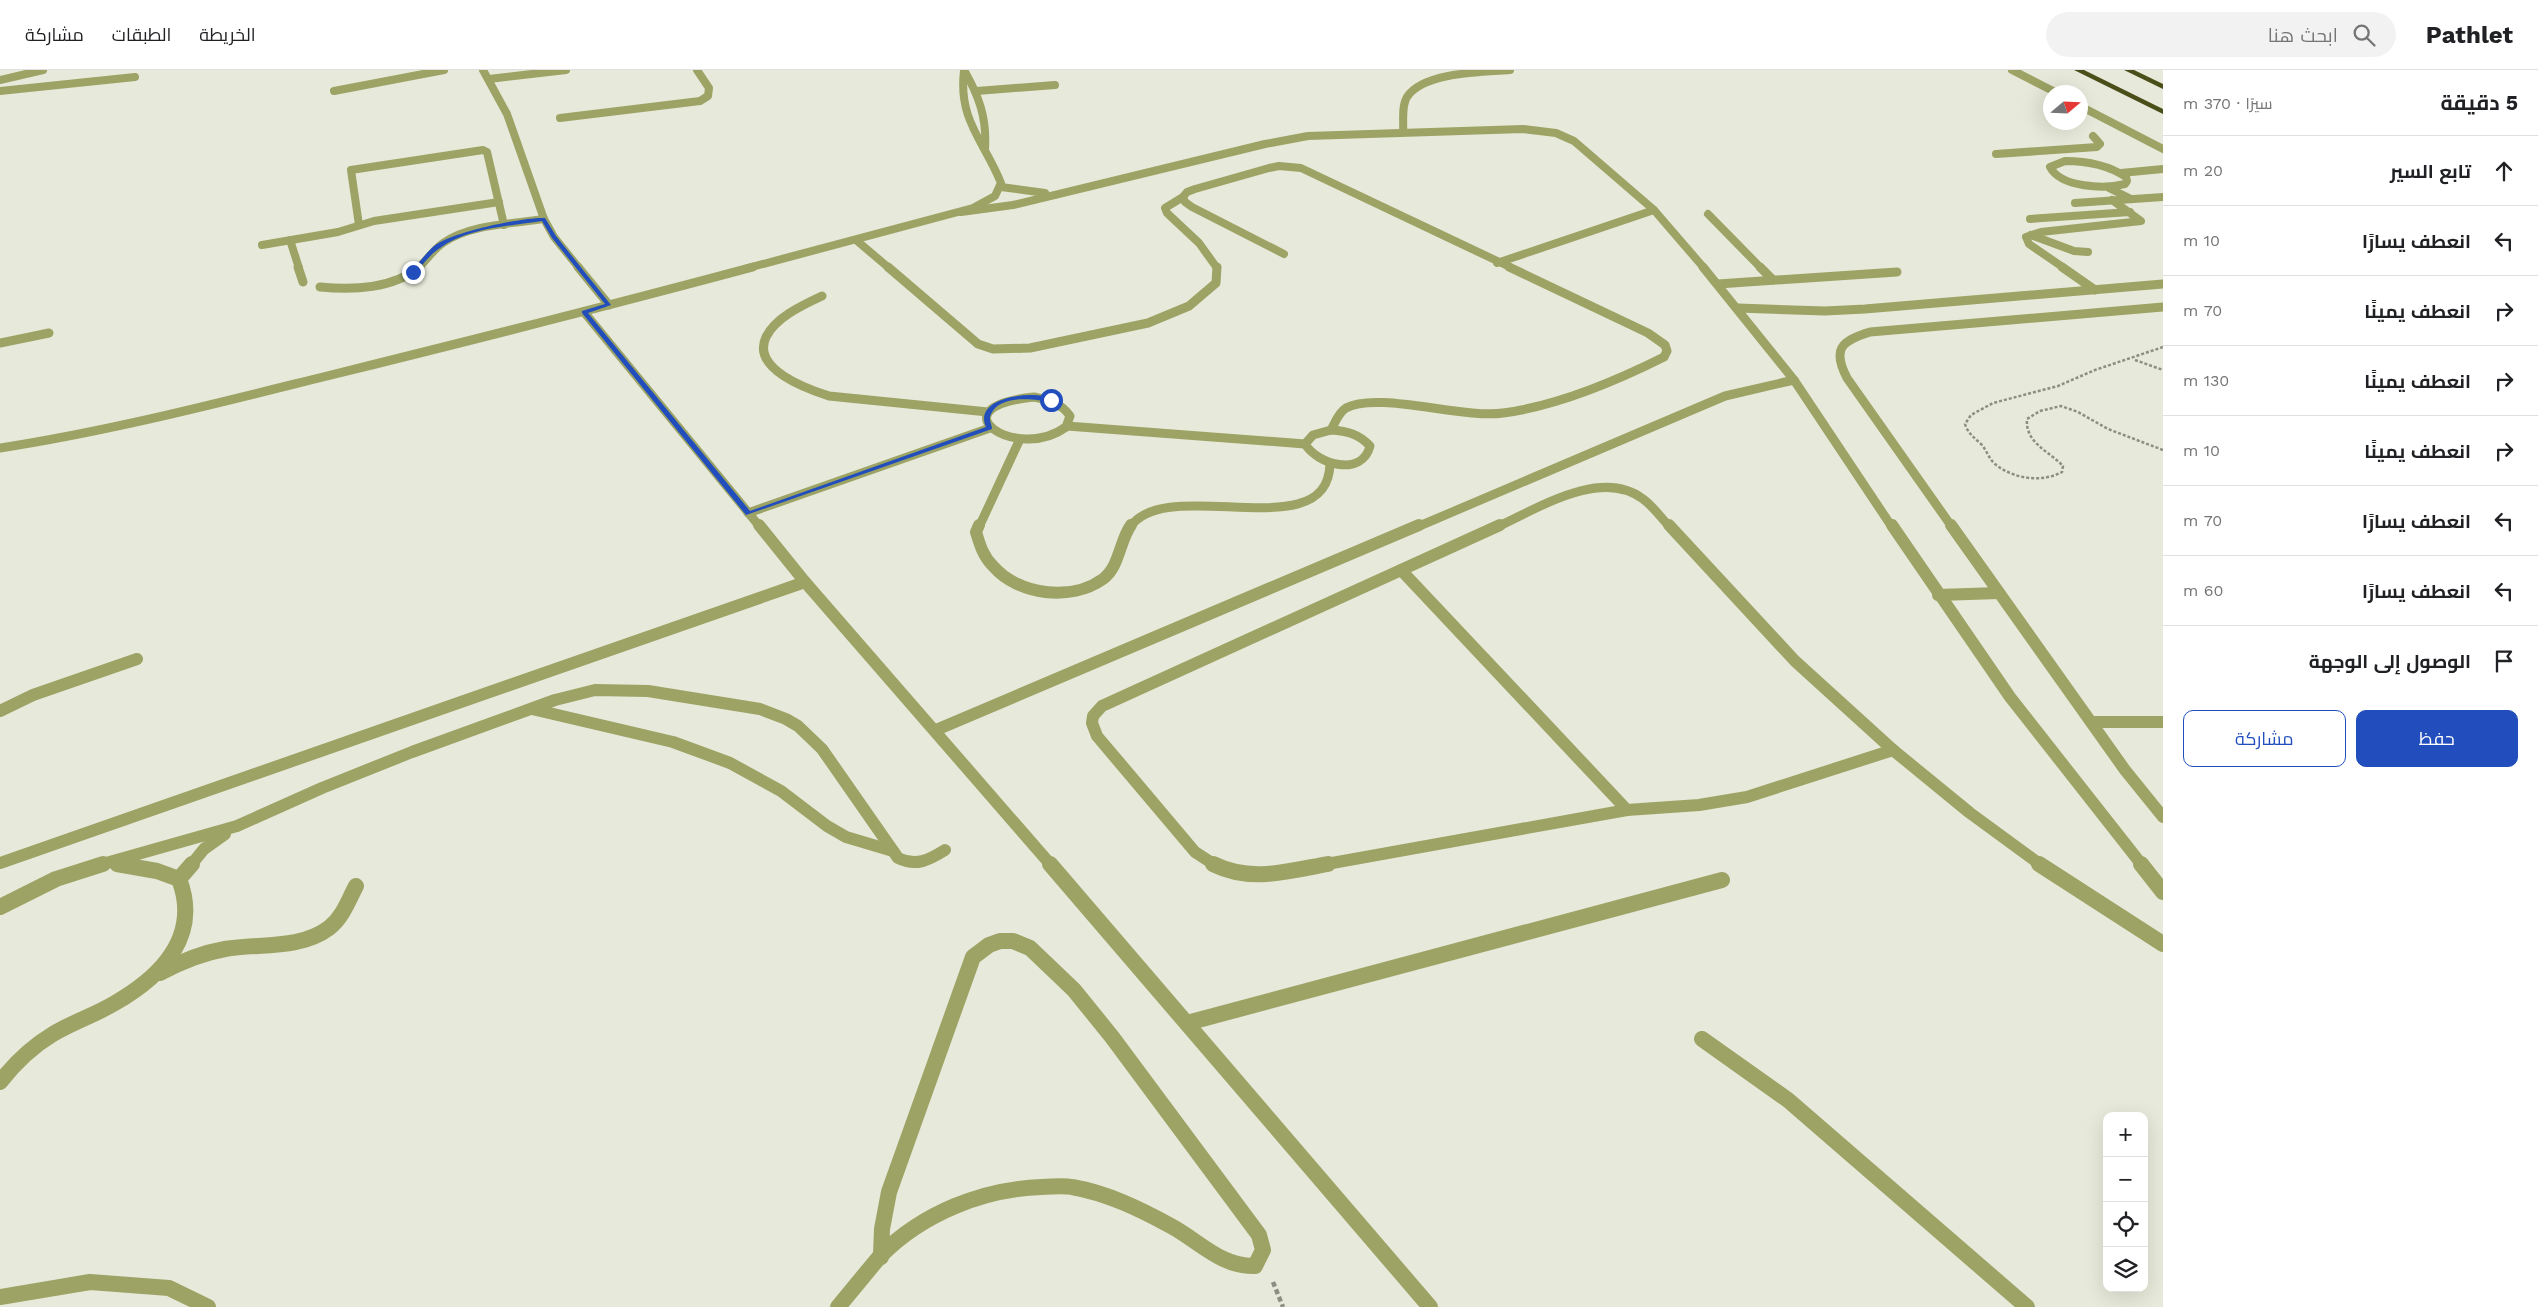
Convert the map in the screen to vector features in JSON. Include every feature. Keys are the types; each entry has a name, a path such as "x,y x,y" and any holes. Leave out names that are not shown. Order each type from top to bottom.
{"highway":[{"path":"2078,70 2163,112"},
{"path":"2128,70 2163,87"}],"street":[{"path":"0,80 43,70"},
{"path":"334,91 444,70"},
{"path":"483,70 506,114 544,219 554,236 609,305"},
{"path":"489,79 566,70"},
{"path":"560,118 700,101 708,96 710,90 709,84 697,70"},
{"path":"1403,132 1406,99 1412,90 1426,83 1444,78 1510,70"},
{"path":"2012,70 2043,86"},
{"path":"964,71 977,91 986,118 985,149"},
{"path":"0,448 122,426 584,312 961,212 984,204 1001,187 1000,178 968,120 963,107 961,94 964,71"},
{"path":"24,88 32,73"},
{"path":"0,91 136,77"},
{"path":"977,91 1055,85"},
{"path":"2088,110 2163,149"},
{"path":"961,212 1013,205 1286,140 1332,134 1523,129 1564,136 1574,141 1654,210 1738,308 1794,380 1938,595 2010,698 2163,892"},
{"path":"1996,154 2097,147 2100,144 2093,136"},
{"path":"359,225 351,172 359,167 486,151 504,226"},
{"path":"2048,151 2068,161 2102,166 2121,173 2163,169"},
{"path":"2068,161 2052,164 2050,171 2074,183 2109,188 2131,199"},
{"path":"856,240 978,344 993,349 1012,350 1030,348 1124,329 1171,315 1189,306 1216,283 1218,269 1209,255 1185,229 1166,213 1165,208 1168,204 1195,189 1269,168 1279,166 1301,168 1658,339 1665,345 1667,351 1664,357 1656,361 1541,406 1521,411 1479,414 1368,403 1346,408 1340,413 1331,430"},
{"path":"2109,188 2125,184 2127,181 2121,173"},
{"path":"1001,187 1028,192 1058,193"},
{"path":"1183,197 1185,202 1192,207 1284,254"},
{"path":"2075,203 2163,197"},
{"path":"2029,234 2141,221 2112,200"},
{"path":"262,245 338,232 359,225 499,202"},
{"path":"1497,263 1654,210"},
{"path":"2030,219 2130,212"},
{"path":"1708,214 1773,280"},
{"path":"320,288 358,288 397,279 413,272 436,248 466,233 544,219"},
{"path":"2029,234 2074,251 2088,252"},
{"path":"2029,234 2026,240 2030,244 2095,290"},
{"path":"290,240 303,282"},
{"path":"1718,284 1897,272"},
{"path":"1738,308 1799,311 1865,309 2163,284"},
{"path":"822,296 798,308 779,323 766,338 765,354 776,370 793,383 810,391 829,396 988,412"},
{"path":"2163,308 1870,332 1854,337 1842,344 1837,354 1847,378 1999,594 2125,770 2163,817"},
{"path":"584,312 805,582 936,730 1430,1307"},
{"path":"0,343 48,333"},
{"path":"936,730 1725,396 1769,384 1794,380"},
{"path":"1034,397 1051,400 1065,407 1070,416 1067,426 1056,434 1020,439 1002,435 990,428 986,420 988,412 999,403 1015,398 1034,397"},
{"path":"1067,426 1305,444"},
{"path":"748,514 990,428"},
{"path":"1331,430 1344,431 1361,437 1370,446 1370,453 1366,459 1356,463 1330,463 1312,456 1305,444 1308,437 1331,430"},
{"path":"1020,439 976,532 978,543 992,564 1012,582 1034,591 1051,592 1084,589 1104,578 1115,565 1125,531 1132,522 1144,514 1176,504 1258,508 1282,507 1304,502 1319,493 1328,481 1330,463"},
{"path":"1893,750 1739,799 1698,805 1627,810 1259,876 1235,874 1212,866 1196,852 1092,728 1091,720 1094,712 1102,706 1586,488 1604,486 1624,490 1642,498 1793,659 1893,750 1980,822 2060,878 2163,944"},
{"path":"1401,570 1627,810"},
{"path":"0,863 805,582"},
{"path":"1938,595 1999,594"},
{"path":"0,711 33,695 137,659"},
{"path":"0,906 59,878 107,863 174,846 240,825 352,775 532,709 583,693 616,689 762,708 788,718 809,732 893,851 905,863 926,862 945,850"},
{"path":"532,709 673,742 730,763 781,791 826,826 846,837 893,851"},
{"path":"2091,722 2163,722"},
{"path":"179,879 204,849 240,825"},
{"path":"0,1082 24,1056 45,1040 125,998 151,977 171,955 184,933 189,912 187,894 179,879 133,866 107,863"},
{"path":"1186,1023 1722,880"},
{"path":"151,977 200,955 225,948 290,945 311,939 329,928 342,914 356,886"},
{"path":"838,1307 857,1281 881,1257 901,1237 954,1205 1012,1188 1071,1186 1129,1203 1180,1231 1229,1262 1243,1268 1255,1266 1263,1257 1264,1246 1251,1224 1091,1009 1053,968 1032,950 1021,943 1008,940 994,942 982,948 973,957 889,1192 882,1229 881,1257"},
{"path":"1702,1039 1743,1064 1794,1102 1923,1219 2027,1307"},
{"path":"0,1297 90,1282 169,1288 208,1307"}],"path":[{"path":"2163,347 2134,360 2100,368 2051,388 2020,394 1998,401 1970,416 1965,424 1966,430 1984,447 1995,464 2005,470 2032,478 2046,478 2056,476 2062,472 2062,466 2058,460 2036,444 2028,435 2025,426 2027,419 2049,407 2075,409 2108,428 2163,450"},
{"path":"2134,360 2163,370"}],"route":[{"path":"413,272 436,248 466,233 544,219 554,236 609,305 584,312 748,514 990,428 986,420 988,412 999,403 1015,398 1034,397 1051,400"}]}
